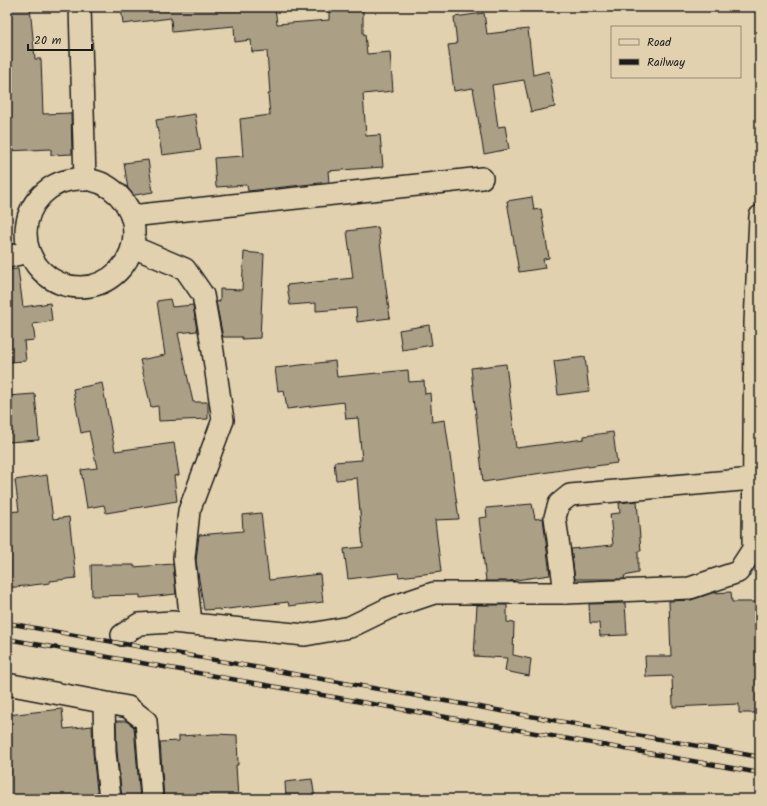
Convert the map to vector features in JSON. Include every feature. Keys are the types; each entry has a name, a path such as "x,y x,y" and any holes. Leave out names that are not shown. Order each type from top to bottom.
{"street":[{"path":"80,7 85,180"},
{"path":"131,216 482,178"},
{"path":"73,179 94,180 113,190 127,206 131,216 134,226 133,247 124,266 108,281 87,288 66,286 47,277 28,252 27,219 37,200 53,186 73,179"},
{"path":"122,635 139,624 191,623 305,635 350,627 389,608 434,592 565,593 690,588 738,572 752,549 755,323 760,216"},
{"path":"133,247 185,269 203,295 212,345 223,420 189,511 184,558 191,623"},
{"path":"7,257 28,252"},
{"path":"565,593 555,516 559,504 570,495 753,479"},
{"path":"7,684 128,707 146,721 152,799"},
{"path":"104,703 105,752 110,799"}],"building":[{"path":"7,7 30,7 35,59 41,59 43,114 71,113 72,154 51,155 51,149 7,151"},
{"path":"121,7 275,7 277,24 329,20 329,7 363,7 363,34 365,34 367,54 390,52 393,91 363,94 366,136 380,135 383,167 328,171 329,182 248,191 247,185 216,187 214,158 243,156 240,119 270,115 267,51 252,52 251,40 235,42 234,26 172,32 171,18 123,24"},
{"path":"484,13 487,34 528,29 533,75 549,71 555,107 531,112 524,80 492,85 498,127 505,126 509,149 484,154 473,88 454,91 448,45 457,44 454,17"},
{"path":"195,114 201,150 162,155 156,120"},
{"path":"148,160 153,192 129,196 124,163"},
{"path":"532,197 534,210 541,209 549,258 543,259 545,268 519,272 507,201"},
{"path":"378,227 390,318 357,322 356,308 316,311 316,303 290,305 287,285 353,278 347,231"},
{"path":"244,252 264,254 260,338 242,339 242,337 223,337 216,302 220,301 220,289 242,290"},
{"path":"18,269 23,307 50,303 52,321 33,324 35,340 24,341 26,361 7,362 7,270"},
{"path":"170,299 172,307 193,305 197,331 178,333 193,402 208,402 208,419 159,421 158,406 151,407 140,360 165,355 157,301"},
{"path":"429,325 432,345 402,350 399,330"},
{"path":"585,357 589,391 558,395 554,361"},
{"path":"335,361 337,377 408,370 409,382 424,381 425,394 430,393 432,422 445,420 459,519 435,520 441,572 399,577 398,573 348,579 344,549 363,547 357,478 336,480 334,462 362,460 358,418 346,419 344,402 287,409 284,390 278,391 275,368"},
{"path":"506,364 516,448 584,439 584,436 613,432 617,463 483,482 471,368"},
{"path":"102,383 115,451 174,443 179,475 174,476 177,501 106,513 104,505 87,508 81,470 97,468 89,431 81,433 73,389"},
{"path":"35,394 39,440 8,442 7,396"},
{"path":"47,475 53,519 69,517 76,578 50,581 50,583 7,588 7,512 19,511 15,480"},
{"path":"637,501 641,551 638,551 638,573 624,576 625,579 575,579 571,549 613,545 610,514 620,513 619,503"},
{"path":"532,504 535,519 543,518 550,575 509,581 486,581 479,518 487,517 486,508"},
{"path":"261,513 269,580 320,574 323,602 289,606 288,602 219,610 204,610 196,561 199,535 243,531 242,515"},
{"path":"173,564 176,594 140,598 140,595 92,596 91,565 134,565 134,567"},
{"path":"731,592 732,602 760,602 760,713 739,713 739,704 673,707 672,676 646,677 645,656 671,656 669,601 691,600 712,593"},
{"path":"625,603 627,635 600,636 599,623 590,623 589,604"},
{"path":"477,605 507,605 507,622 514,623 513,655 531,659 529,676 505,671 507,658 474,656"},
{"path":"62,709 64,729 92,726 93,753 98,799 7,799 7,715"},
{"path":"116,721 126,721 134,727 140,799 122,799 117,751"},
{"path":"216,734 237,735 238,765 236,765 238,799 164,799 160,742 179,741 179,736"},
{"path":"312,779 315,799 286,799 285,782"}],"railway":[{"path":"7,623 760,757"},
{"path":"7,639 760,773"}]}
